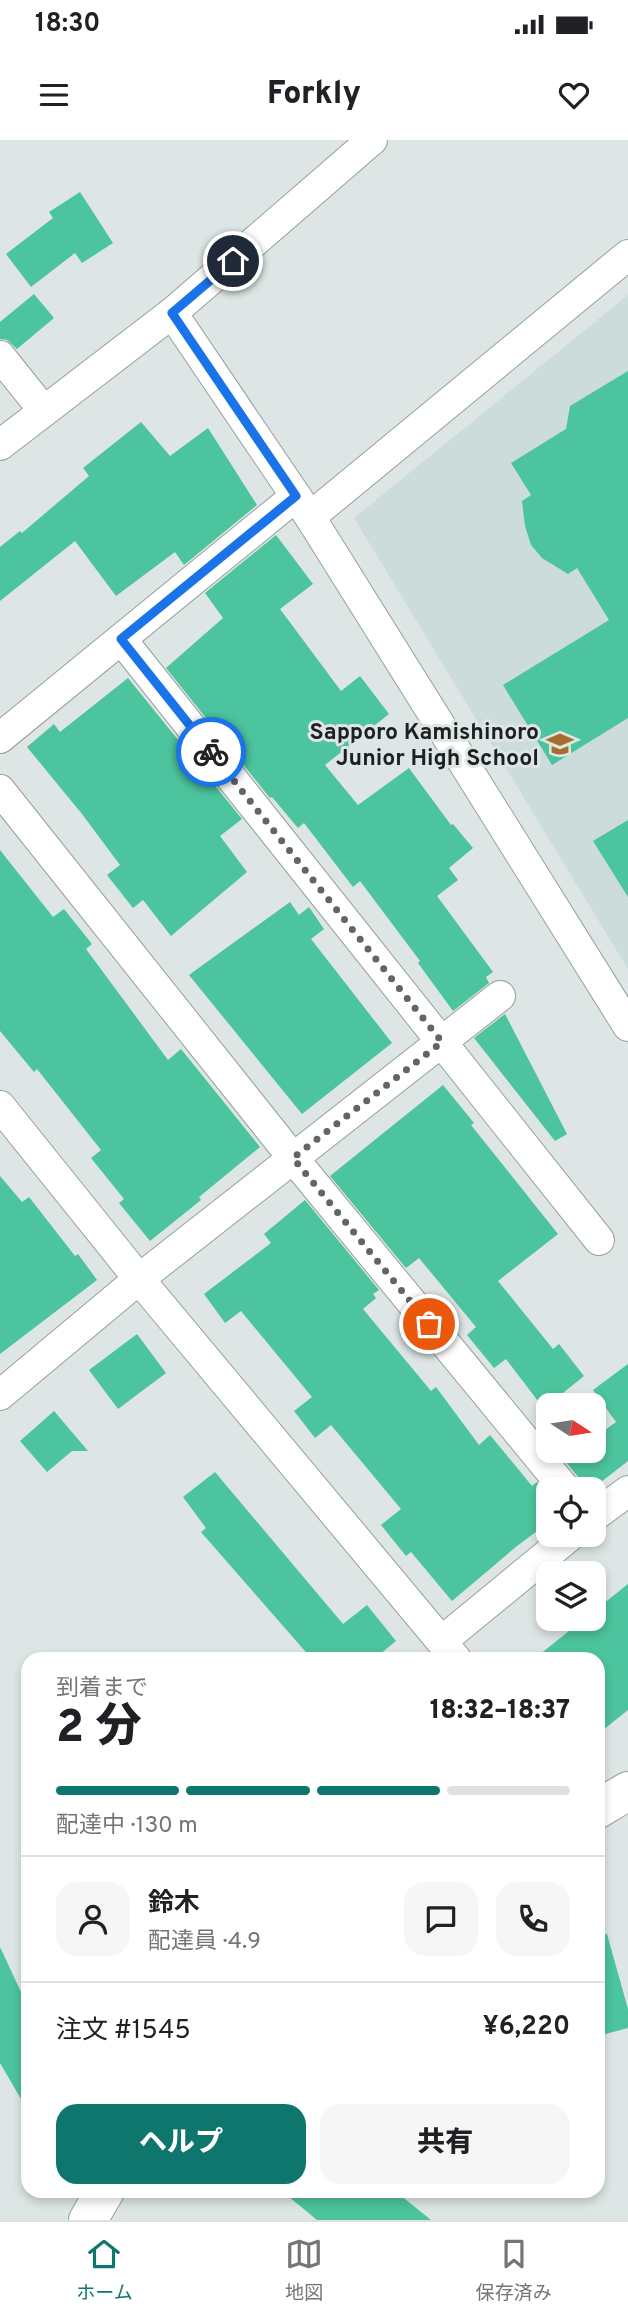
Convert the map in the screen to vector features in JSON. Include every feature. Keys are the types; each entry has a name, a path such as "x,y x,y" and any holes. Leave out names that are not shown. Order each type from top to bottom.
{"main road":[{"path":"605,1805 628,1790"},
{"path":"88,2220 101,2198"}],"street":[{"path":"0,445 172,313 372,140"},
{"path":"0,738 121,639 303,506 628,256"},
{"path":"172,313 303,506 628,1026"},
{"path":"0,356 44,411"},
{"path":"121,639 599,1240"},
{"path":"0,790 293,1158 555,1477"},
{"path":"0,1395 139,1279 500,996"},
{"path":"0,1106 139,1279 449,1650 558,1547"},
{"path":"606,1507 628,1491"}],"shaded area":[{"name":"Sapporo Kamishinoro Junior High School","path":"628,295 628,969 354,518"}],"building":[{"path":"80,192 113,243 82,263 75,253 31,287 6,254 53,218 49,212"},
{"path":"34,294 54,318 17,349 7,340 0,339 0,322"},
{"path":"628,371 628,718 552,765 503,685 609,620 577,568 568,574 542,558 531,545 522,501 531,495 511,463 566,429 570,406"},
{"path":"141,422 170,456 208,428 257,505 184,565 175,552 116,596 75,541 0,601 0,547 20,531 22,533 89,476 83,468"},
{"path":"276,535 313,584 280,609 341,691 360,676 389,714 325,765 358,805 409,768 451,825 453,824 473,848 449,868 458,880 437,896 493,972 486,977 489,983 453,1011 418,963 420,961 360,881 353,887 304,823 298,828 272,797 270,798 166,668 223,618 205,593"},
{"path":"128,678 242,819 220,836 247,872 171,936 143,900 133,908 107,875 120,865 27,747 54,724 60,732"},
{"path":"628,820 628,897 593,841"},
{"path":"0,850 53,917 64,909 92,944 86,949 168,1060 181,1049 260,1147 150,1241 119,1203 124,1199 91,1158 101,1150 37,1069 34,1072 0,1031"},
{"path":"290,902 299,915 309,907 324,929 311,939 392,1043 302,1114 189,975"},
{"path":"505,1014 567,1134 555,1141 474,1038"},
{"path":"443,1085 474,1123 471,1125 558,1234 498,1281 553,1349 559,1344 584,1376 563,1393 536,1393 536,1398 506,1359 494,1368 467,1335 476,1327 419,1258 406,1268 330,1176"},
{"path":"0,1176 22,1202 29,1197 97,1280 0,1354"},
{"path":"305,1200 379,1290 373,1294 376,1298 363,1309 431,1391 436,1387 479,1445 490,1435 532,1486 536,1483 536,1532 452,1601 411,1552 406,1556 381,1525 401,1509 331,1425 315,1438 294,1411 312,1397 241,1311 225,1323 204,1294 271,1243 264,1234"},
{"path":"137,1334 166,1373 118,1409 89,1370"},
{"path":"628,1364 628,1461 606,1478 578,1477 567,1463 606,1463 606,1429 616,1422 606,1408 606,1393 595,1393 593,1390"},
{"path":"54,1411 88,1451 72,1451 47,1472 20,1441"},
{"path":"215,1472 343,1624 367,1605 396,1641 383,1652 306,1652 201,1532 206,1528 183,1497"},
{"path":"628,1584 628,1710 605,1728 605,1652 543,1652 569,1631 606,1631 606,1602"},
{"path":"605,1934 628,2009 628,2028 605,2034"},
{"path":"0,1947 21,1992 21,2099 0,2063"},
{"path":"290,2198 404,2198 431,2220 317,2220"}],"way so far":[{"path":"211,752 442,1042 293,1158 429,1324"}],"place":[{"name":"Sapporo Kamishinoro Junior High School","path":"560,744"}],"route":[{"path":"211,752 121,639 296,496 172,313 233,261"}]}
